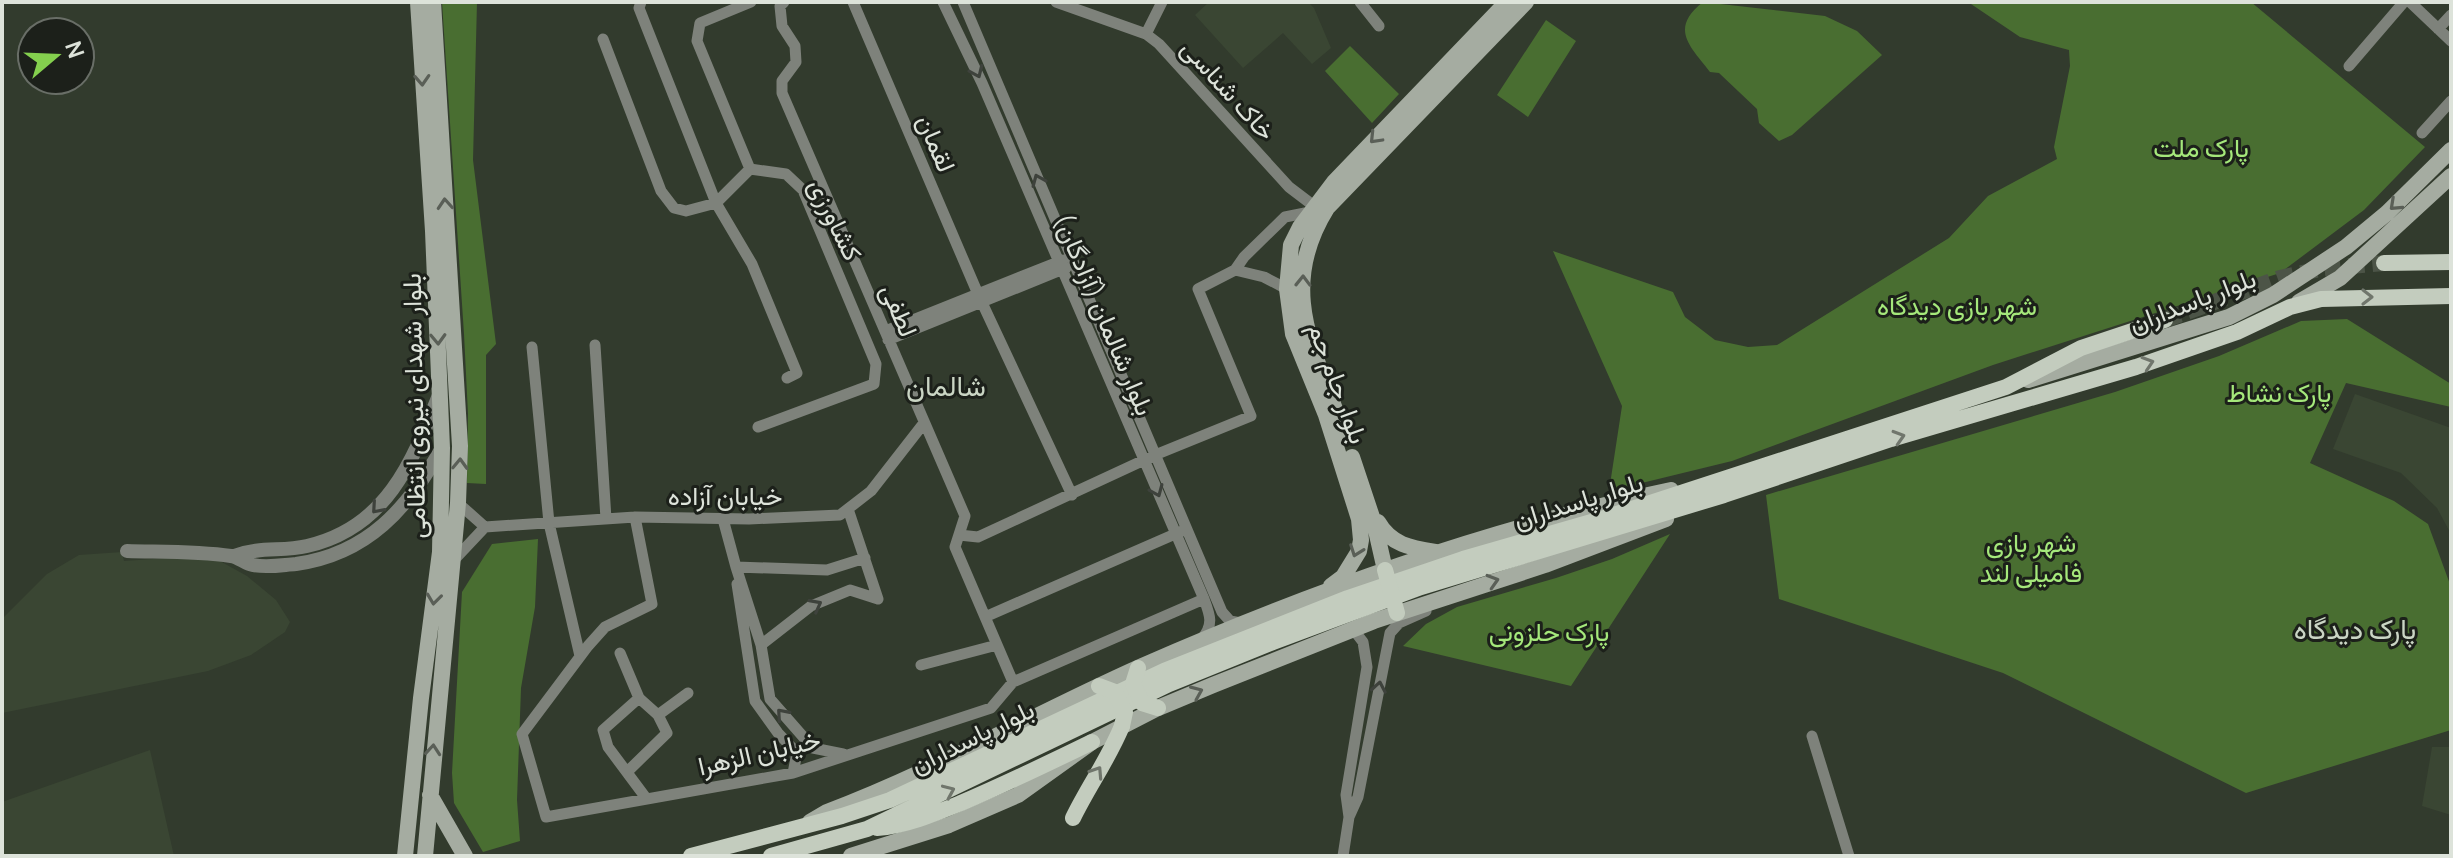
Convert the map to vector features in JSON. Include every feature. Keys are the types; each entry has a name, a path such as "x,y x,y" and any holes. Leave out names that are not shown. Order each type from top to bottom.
{"main road":[{"name":"بلوار شهدای نیروی انتظامی","path":"418,2 432,115 460,446 458,503 425,856"},
{"name":"بلوار شهدای نیروی انتظامی","path":"405,847 440,552 440,391 433,231 433,2"},
{"name":"بلوار جام جم","path":"1385,570 1368,505 1335,407 1293,334 1287,289 1291,245 1312,209 1374,138 1507,2"},
{"name":"بلوار جام جم","path":"1310,599 1343,577 1354,560 1361,540 1359,519 1309,358 1302,283 1304,261 1317,224 1327,208 1526,2"},
{"name":"بلوار پاسداران","path":"771,856 867,829 1169,684 1273,642 2006,387 2229,317 2273,295 2346,247 2387,213 2451,150"},
{"name":"بلوار پاسداران","path":"691,856 890,800 1164,671 1348,598 1463,559 1891,439 2176,354 2237,332 2290,307 2340,278 2451,176"},
{"path":"2384,263 2451,262"},
{"path":"2290,307 2321,299 2451,296"},
{"path":"2006,387 2081,348 2165,320"},
{"path":"801,827 827,812 957,757 1138,668 1385,570 1598,505 1722,487"},
{"path":"867,829 893,827 939,811 1006,784 1158,708 1353,629 1610,542 1722,487"},
{"path":"1368,505 1391,540 1407,547 1441,553"},
{"path":"1385,570 1397,613"},
{"path":"1138,668 1133,684 1142,703 1158,708"},
{"path":"1073,818 1091,780 1113,748 1125,712 1115,692 1099,686"},
{"path":"851,856 949,825 1018,795 1092,742"},
{"path":"429,795 465,856"},
{"path":"393,856 405,847"}],"street":[{"path":"641,2 639,8 716,203 752,264 797,373 787,378"},
{"path":"603,39 661,191 674,208 686,211 716,203 750,169 697,41 700,23 751,2"},
{"name":"لطفی","path":"784,2 780,6 782,26 795,46 796,62 782,81 782,93 965,516 955,547 1013,682"},
{"name":"لقمان","path":"853,2 980,298 1072,495"},
{"name":"بلوار شالمان (آزادگان)","path":"943,2 957,26 1060,265 1150,457"},
{"name":"بلوار شالمان (آزادگان)","path":"963,2 1181,531 1211,618 1209,630 1199,643"},
{"name":"خاک شناسی","path":"1056,2 1146,34 1159,44 1312,209"},
{"path":"1146,34 1162,2"},
{"path":"1360,2 1379,26"},
{"path":"2349,66 2404,2"},
{"path":"2410,2 2451,41"},
{"path":"2438,29 2451,15"},
{"path":"2422,133 2451,101"},
{"path":"1008,143 1020,138"},
{"name":"کشاورزی","path":"750,169 786,174 803,190 876,364 874,384 758,427"},
{"path":"959,535 978,537 1150,457 1251,416 1198,289 1235,270 1285,217 1312,209"},
{"path":"887,336 1072,261"},
{"path":"1235,270 1264,277 1287,289"},
{"path":"595,345 606,519"},
{"path":"532,347 549,523 580,656"},
{"path":"127,551 234,556 253,549 300,548 327,542 368,519 391,492 417,450 440,391"},
{"path":"761,645 811,606 850,590 878,599 848,509 871,491 924,423"},
{"path":"234,556 251,565 278,566 313,561 356,546 391,519 438,455 428,449 417,450"},
{"path":"453,561 485,527 458,503"},
{"name":"خیابان آزاده","path":"485,527 635,517 723,519 840,515 848,509"},
{"path":"580,656 605,627 652,604 635,517"},
{"path":"723,519 761,645 770,699 813,748 844,754"},
{"path":"985,617 1181,531"},
{"name":"بلوار شالمان (آزادگان)","path":"1181,531 1222,612 1230,621 1246,624"},
{"path":"736,567 827,570 865,558"},
{"path":"736,567 738,605 755,701 797,753 793,773"},
{"path":"1343,856 1349,817 1358,797 1390,633 1399,623 1458,592"},
{"path":"1013,682 1204,599"},
{"path":"1349,817 1346,795 1367,667 1363,642 1353,629"},
{"path":"921,665 997,645"},
{"path":"620,653 639,698 658,715 667,733 627,772"},
{"name":"خیابان الزهرا","path":"580,656 522,734 546,817 819,766 844,754 991,708 1013,682"},
{"path":"658,715 688,693"},
{"path":"639,698 603,730 608,747 646,798"},
{"path":"1360,715 1373,717"},
{"path":"1812,736 1849,856"}],"shaded area":[{"path":"1209,2 1308,2 1314,8 1331,48 1312,64 1283,33 1243,68 1195,15"},
{"path":"2355,394 2451,428 2451,534 2437,508 2401,473 2333,449"},
{"path":"122,552 124,561 209,555 247,576 276,600 290,622 285,632 251,655 208,671 2,713 2,619 47,574 79,555"},
{"path":"2432,747 2451,747 2451,815 2422,806"},
{"path":"150,750 174,856 2,856 2,802"}],"green space":[{"path":"442,2 477,2 473,160 496,344 486,355 486,484 467,483 464,334"},
{"path":"1703,2 1825,16 1857,31 1882,55 1792,135 1779,141 1759,123 1757,109 1719,73 1710,72 1690,46 1685,29 1687,21"},
{"name":"پارک ملت","path":"1968,2 2251,2 2425,147 2364,210 2280,273 1993,365 1732,461 1609,491 1622,406 1553,251 1673,292 1685,317 1715,340 1748,347 1777,345 1949,238 1988,196 2057,159 2054,147 2070,66 2069,50 2020,37"},
{"path":"1546,20 1576,41 1528,117 1497,95"},
{"path":"1350,46 1399,94 1372,123 1325,71"},
{"name":"پارک دیدگاه","path":"2347,319 2451,384 2451,407 2346,383 2310,463 2394,501 2428,524 2451,587 2451,730 2246,793 2003,673 1779,599 1766,495 2115,392 2219,356 2301,321"},
{"name":"پارک حلزونی","path":"1670,534 1571,686 1403,646 1426,624 1457,607 1612,559"},
{"path":"538,539 535,607 521,688 517,800 520,841 483,852 454,803 452,773 462,592 492,544"}],"tunnel":[{"path":"2165,320 2280,278 2320,269 2384,263"}],"district":[{"name":"شالمان","path":"946,385"},
{"name":"پارک دیدگاه","path":"2355,628"}],"park label":[{"name":"شهر بازی دیدگاه","path":"1957,305"},
{"name":"پارک نشاط","path":"2279,392"},
{"name":"شهر بازی فامیلی لند","path":"2031,557"}]}
